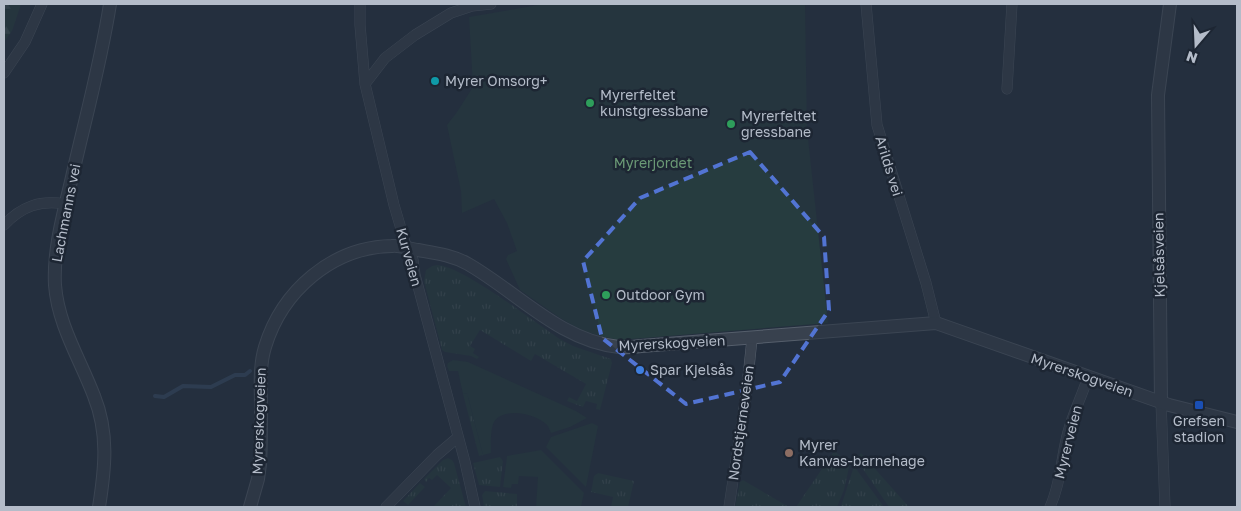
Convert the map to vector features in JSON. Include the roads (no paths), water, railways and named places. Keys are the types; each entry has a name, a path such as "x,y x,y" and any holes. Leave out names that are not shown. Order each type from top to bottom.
{"street":[{"path":"4,73 25,42 42,4"},
{"name":"Lachmanns vei","path":"99,507 105,459 102,422 95,397 64,327 57,298 55,271 65,204 103,43 110,4"},
{"name":"Kurveien","path":"360,4 365,84 394,206 407,248 413,260 415,276 475,507"},
{"path":"365,84 385,58 414,34 451,13 472,6 490,4"},
{"name":"Arilds vei","path":"866,4 876,126 926,283 936,323"},
{"path":"1007,89 1012,4"},
{"name":"Kjelsåsveien","path":"1165,507 1161,402 1158,95 1170,4"},
{"path":"4,224 14,214 41,202 65,204"},
{"name":"Myrerskogveien","path":"250,507 258,480 260,464 262,360 270,335 283,310 298,288 308,278 340,257 377,247 394,245 450,255 468,264 565,330 603,344 620,347 641,346 936,323 1161,402 1237,422"},
{"name":"Nordstjerneveien","path":"728,507 747,387 752,338"},
{"name":"Myrerveien","path":"1050,507 1056,493 1072,415 1088,377"},
{"path":"386,507 437,455 458,438"}],"waterway":[{"path":"155,396 164,397 183,386 211,387 235,375 245,375 250,371"}],"place":[{"name":"Myrer Omsorg+","path":"435,81"},
{"name":"Myrerfeltet kunstgressbane","path":"590,103"},
{"name":"Myrerfeltet gressbane","path":"731,124"},
{"name":"Outdoor Gym","path":"606,295"},
{"name":"Spar Kjelsås","path":"640,370"},
{"name":"Grefsen stadion","path":"1199,405"},
{"name":"Myrer Kanvas-barnehage","path":"789,453"}],"park label":[{"name":"Myrerjordet","path":"653,163"}]}
